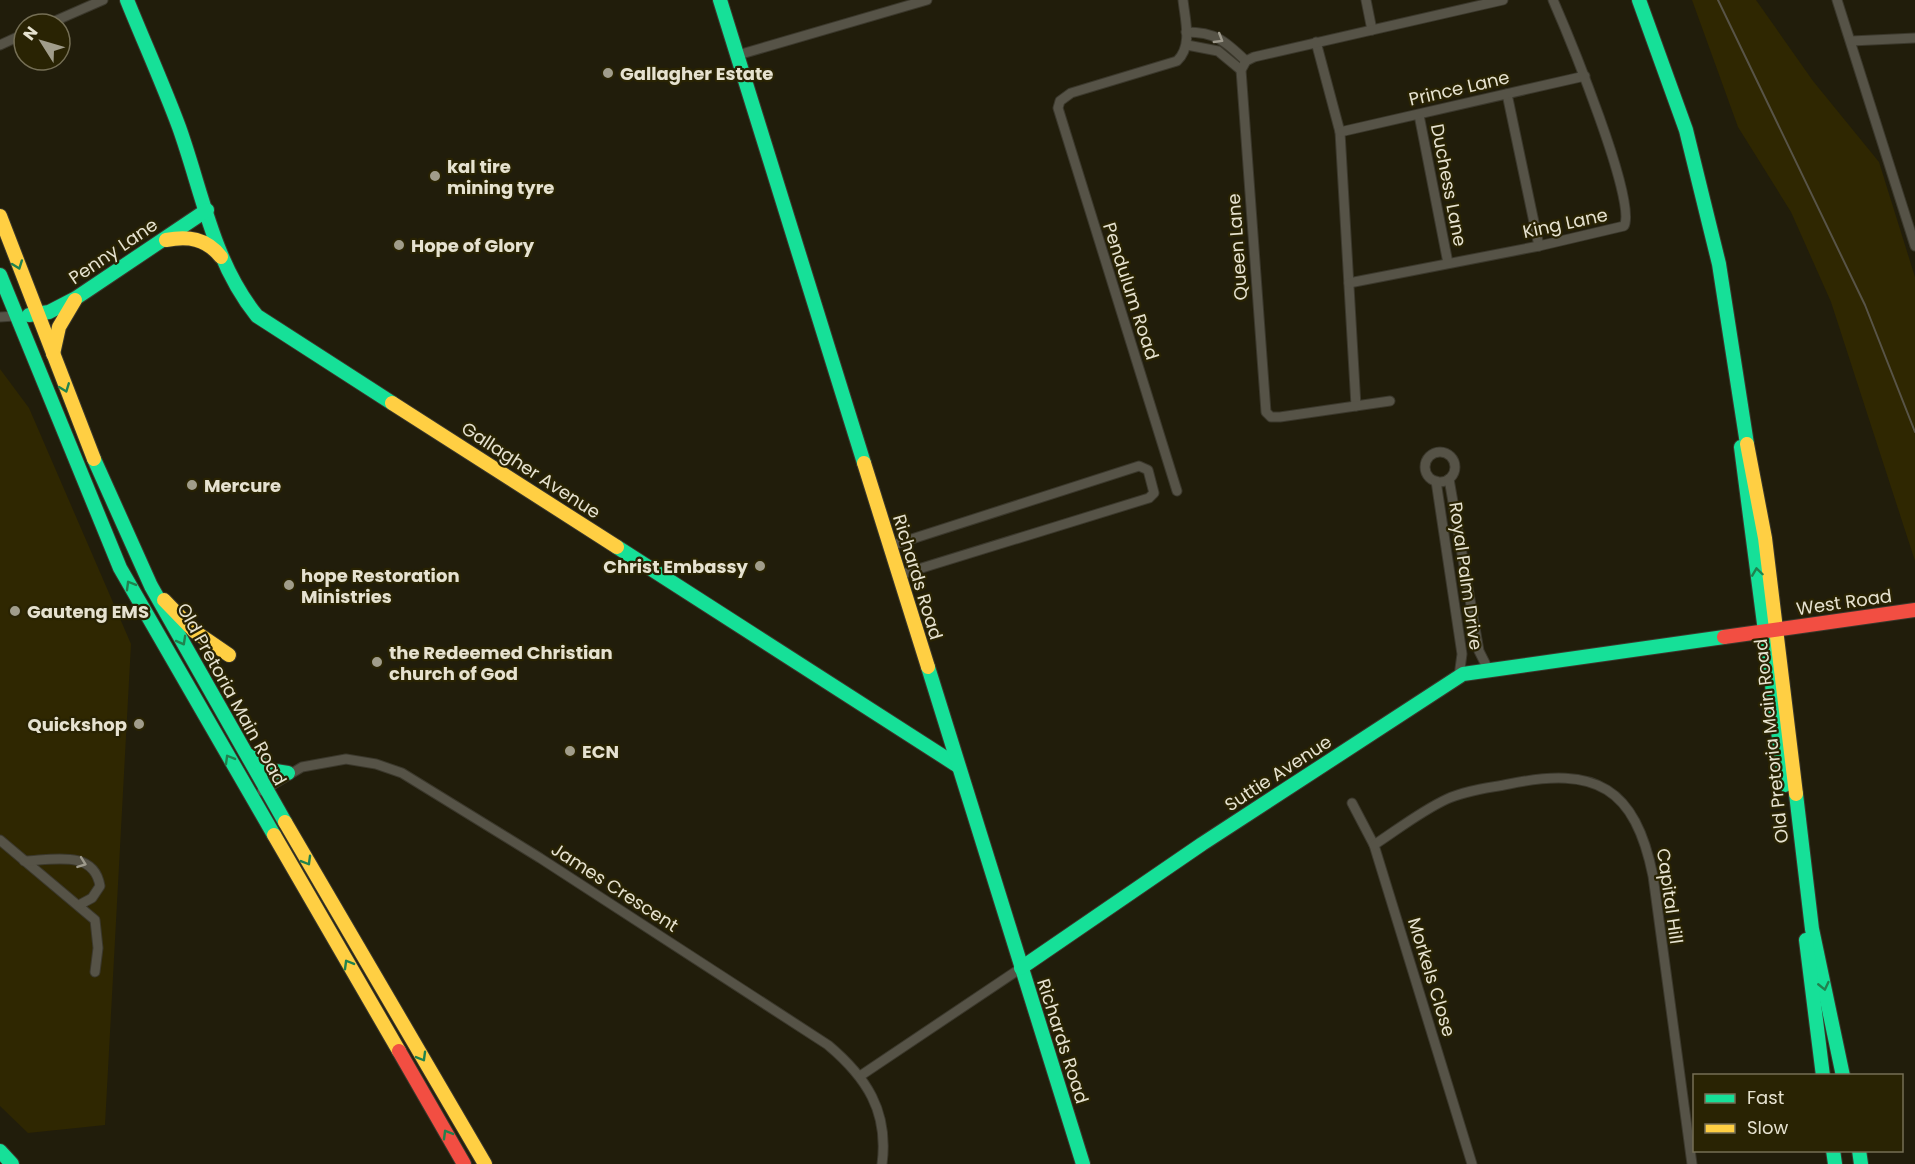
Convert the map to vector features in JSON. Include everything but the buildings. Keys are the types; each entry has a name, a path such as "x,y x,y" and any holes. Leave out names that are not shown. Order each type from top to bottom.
{"main road":[{"name":"Gallagher Avenue","path":"127,0 179,128 225,264 244,304 269,325 958,766"},
{"name":"Richards Road","path":"720,0 1083,1164"},
{"name":"Old Pretoria Main Road","path":"1639,0 1670,79 1706,204 1719,264 1739,403 1760,502 1771,630 1823,1074"},
{"name":"Penny Lane","path":"15,316 36,314 58,308 207,210"},
{"name":"Old Pretoria Main Road","path":"0,216 84,439 151,586 240,746 485,1164"},
{"path":"159,242 179,237 195,238 207,243 225,264"},
{"name":"Old Pretoria Main Road","path":"1,287 120,568 464,1164"},
{"path":"52,355 59,327 76,298"},
{"path":"151,586 194,631 229,655"},
{"name":"West Road","path":"1771,630 1915,610"},
{"name":"Old Pretoria Main Road","path":"1771,630 1812,929 1843,1074"},
{"name":"Suttie Avenue","path":"1021,968 1459,676 1488,669 1771,630"},
{"path":"240,746 266,769 288,773"},
{"path":"0,1151 12,1164"}],"street":[{"path":"72,14 103,0"},
{"path":"738,55 927,0"},
{"path":"1183,0 1187,45 1218,51 1241,70 1246,61 1316,42 1503,0"},
{"path":"1366,0 1372,30"},
{"name":"King Lane","path":"1348,283 1619,229 1628,220 1618,175 1585,76 1554,0"},
{"path":"1837,0 1915,246"},
{"path":"1186,32 1206,32 1215,36 1246,61"},
{"path":"1851,41 1915,38"},
{"path":"1316,42 1340,132 1356,406 1390,401"},
{"name":"Pendulum Road","path":"1177,491 1059,118 1060,101 1077,90 1167,64 1183,55 1187,45"},
{"name":"Queen Lane","path":"1241,70 1266,412 1274,418 1356,406"},
{"name":"Prince Lane","path":"1340,132 1585,76"},
{"path":"1507,94 1539,246"},
{"name":"Duchess Lane","path":"1419,114 1448,263"},
{"path":"0,317 15,316"},
{"path":"1447,453 1454,461 1454,472 1449,479 1436,481 1427,474 1425,464 1431,454 1447,453"},
{"path":"890,546 1138,466 1148,470 1154,493 1149,498 899,574"},
{"name":"Royal Palm Drive","path":"1449,479 1480,654 1488,669"},
{"name":"Royal Palm Drive","path":"1436,481 1462,654 1459,676"},
{"path":"1452,591 1468,588"},
{"name":"James Crescent","path":"251,798 288,773 308,765 346,759 368,762 402,773 817,1036 860,1076 871,1094 878,1114 882,1138 882,1164"},
{"name":"Capital Hill","path":"1374,846 1449,798 1537,778 1576,777 1607,791 1631,812 1644,838 1653,876 1692,1164"},
{"name":"Morkels Close","path":"1352,803 1374,846 1472,1164"},
{"path":"0,840 95,920 98,948 95,972"},
{"path":"24,861 80,860 90,865 97,872 100,886 92,898 79,905"},
{"name":"Suttie Avenue","path":"860,1076 1021,968"}],"shaded area":[{"path":"1692,0 1756,0 1813,81 1879,162 1915,277 1915,561 1831,302 1791,212 1738,127"},
{"path":"0,369 29,408 131,644 105,1125 28,1133 0,1106"}],"railway":[{"path":"1718,0 1865,305 1915,432"}],"traffic: fast":[{"path":"127,0 179,127 219,249 242,295 257,316 392,403"},
{"path":"720,0 864,463"},
{"path":"1639,0 1686,130 1719,264 1747,444"},
{"path":"29,315 49,312 76,298 207,210"},
{"path":"0,275 120,568 274,835"},
{"path":"1741,447 1785,785"},
{"path":"94,459 151,586 285,822"},
{"path":"617,547 958,766"},
{"path":"1021,968 1202,844 1463,674 1724,637"},
{"path":"928,667 1083,1164"},
{"path":"250,756 269,770 288,773"},
{"path":"1796,794 1812,929 1843,1074"},
{"path":"1806,940 1823,1074"},
{"path":"0,1151 12,1164"},
{"path":"1833,1152 1835,1164"},
{"path":"1859,1152 1861,1164"}],"traffic: slow":[{"path":"0,216 94,459"},
{"path":"166,240 182,238 203,242 221,257"},
{"path":"53,354 59,327 75,300"},
{"path":"392,403 617,547"},
{"path":"1747,444 1765,538 1796,794"},
{"path":"864,463 928,667"},
{"path":"164,600 194,631 229,655"},
{"path":"285,822 485,1164"},
{"path":"274,835 399,1051"}],"traffic: jam":[{"path":"1724,637 1915,610"},
{"path":"399,1051 464,1164"}],"place":[{"name":"Gallagher Estate","path":"608,73"},
{"name":"kal tire mining tyre","path":"435,176"},
{"name":"Hope of Glory","path":"399,245"},
{"name":"Mercure","path":"192,485"},
{"name":"Christ Embassy","path":"760,566"},
{"name":"hope Restoration Ministries","path":"289,585"},
{"name":"Gauteng EMS","path":"15,611"},
{"name":"the Redeemed Christian church of God","path":"377,662"},
{"name":"Quickshop","path":"139,724"},
{"name":"ECN","path":"570,751"}]}
